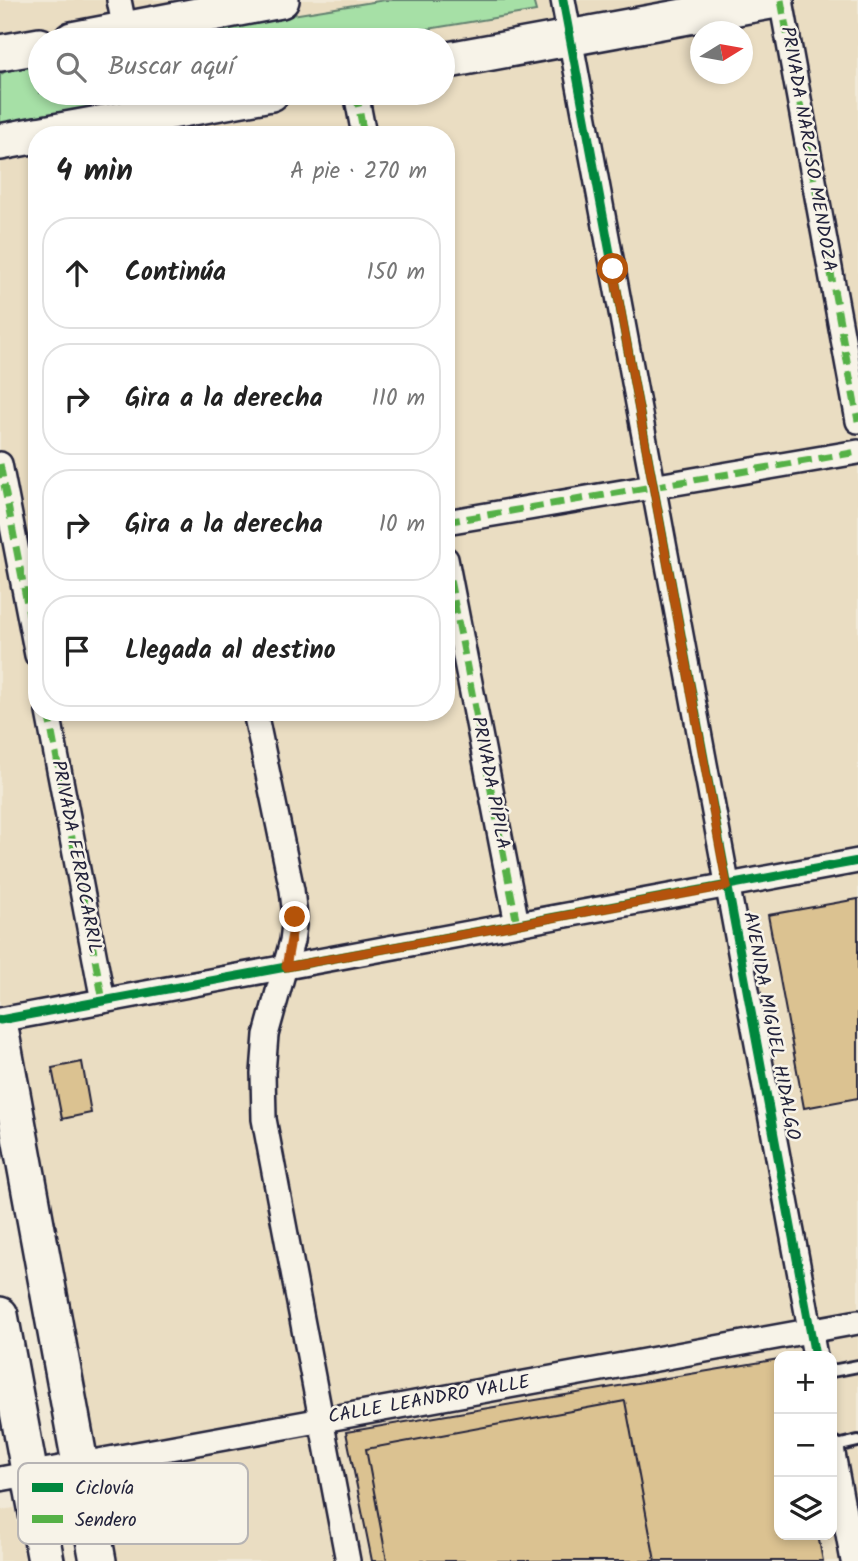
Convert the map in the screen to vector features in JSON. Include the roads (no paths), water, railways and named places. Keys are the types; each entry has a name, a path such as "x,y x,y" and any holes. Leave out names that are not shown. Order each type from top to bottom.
{"main road":[{"path":"124,24 281,0"},
{"path":"455,59 778,0"},
{"path":"0,53 28,48"},
{"path":"84,126 200,105"},
{"path":"0,142 28,137"},
{"path":"0,1028 80,1463"},
{"path":"0,1315 15,1476"},
{"path":"40,1544 46,1561"}],"street":[{"name":"AVENIDA MIGUEL HIDALGO","path":"563,0 814,1351"},
{"name":"PRIVADA NARCISO MENDOZA","path":"778,0 858,421"},
{"path":"358,105 362,126"},
{"path":"455,520 858,452"},
{"path":"0,464 28,609"},
{"name":"PRIVADA PÍPILA","path":"455,605 517,924"},
{"name":"PRIVADA FERROCARRIL","path":"50,721 103,1001"},
{"path":"257,721 292,890 295,917 286,967 265,1035 264,1119 348,1561"},
{"path":"0,1020 858,861"},
{"name":"CALLE LEANDRO VALLE","path":"85,1463 858,1322"},
{"path":"837,1475 853,1561"}],"lane":[{"path":"837,1370 858,1366"},
{"path":"837,1447 858,1441"}]}
